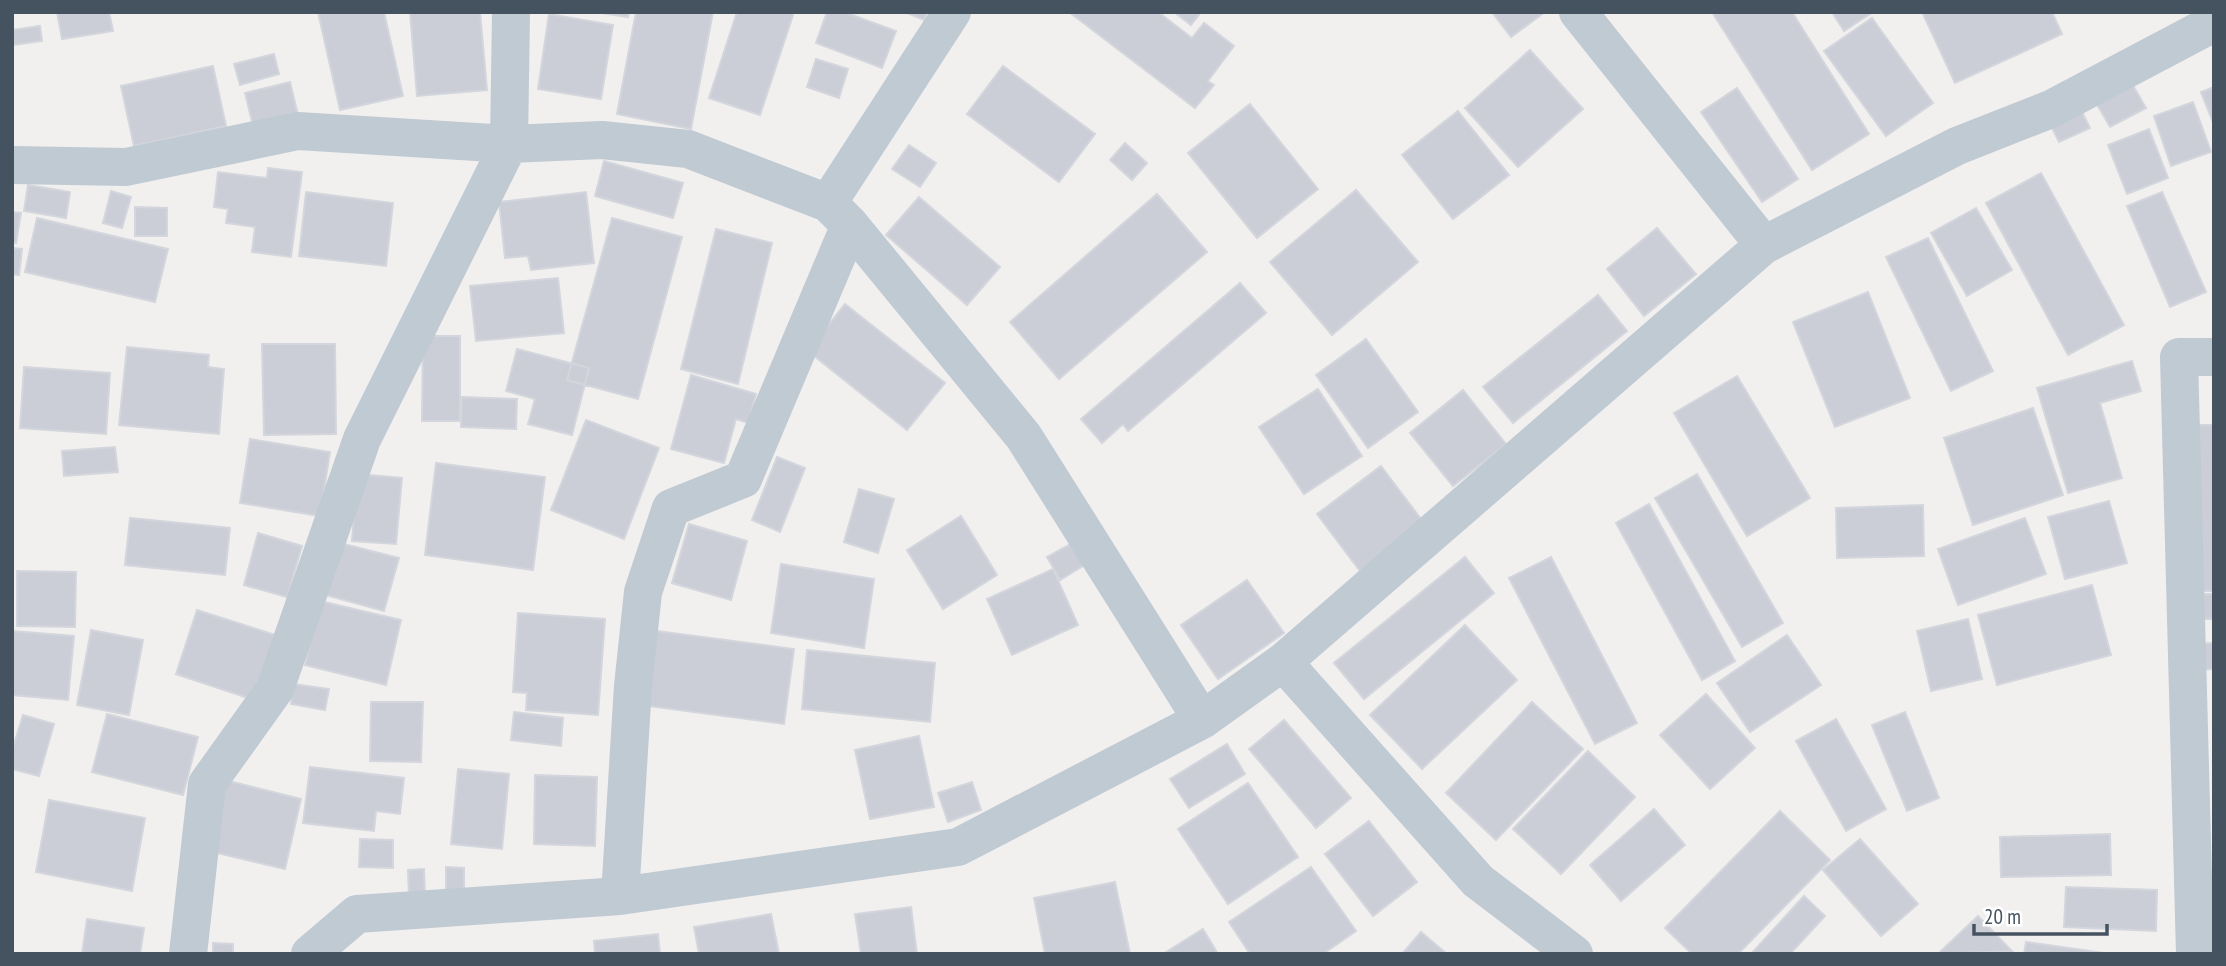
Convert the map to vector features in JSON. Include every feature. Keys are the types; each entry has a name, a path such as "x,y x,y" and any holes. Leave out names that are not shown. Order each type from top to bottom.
{"street":[{"path":"188,954 207,784 275,689 362,439 509,144 511,12"},
{"path":"620,896 633,686 643,592 671,508 744,479 839,214 952,12"},
{"path":"1578,12 1763,245"},
{"path":"310,954 357,914 620,896 958,847 1202,720 1283,662 1763,245 1957,146 2051,109 2214,23"},
{"path":"12,166 126,167 298,131 509,144 602,140 688,149 839,214 1024,437 1202,720"},
{"path":"2195,954 2179,357 2214,357"},
{"path":"1283,662 1478,881 1574,954"}],"building":[{"path":"57,12 109,12 113,31 62,39"},
{"path":"318,12 384,12 403,96 340,110"},
{"path":"410,12 480,12 487,90 417,96"},
{"path":"596,12 629,12 628,17"},
{"path":"636,12 713,12 691,129 617,114"},
{"path":"737,12 794,12 760,115 709,98"},
{"path":"827,12 844,12 896,31 882,68 816,43"},
{"path":"905,12 927,12 924,20"},
{"path":"1069,12 1158,12 1192,38 1204,23 1234,46 1208,81 1214,85 1195,108"},
{"path":"1174,12 1201,12 1191,25"},
{"path":"1492,12 1545,12 1511,37"},
{"path":"1712,12 1792,12 1869,134 1812,170"},
{"path":"1832,12 1873,12 1844,31"},
{"path":"2052,12 2062,34 1955,83 1923,14"},
{"path":"549,14 613,25 601,99 538,89"},
{"path":"1872,18 1933,103 1886,136 1824,51"},
{"path":"40,26 42,41 12,45 12,30"},
{"path":"1530,50 1583,109 1518,167 1465,108"},
{"path":"274,54 279,74 240,85 234,64"},
{"path":"816,59 848,69 839,98 807,87"},
{"path":"213,66 226,126 134,146 121,86"},
{"path":"1003,66 1095,134 1059,182 967,114"},
{"path":"290,82 298,115 253,126 245,93"},
{"path":"2131,82 2146,108 2110,127 2095,101"},
{"path":"2214,87 2214,125 2201,92"},
{"path":"1737,88 1798,179 1762,202 1701,112"},
{"path":"2193,102 2211,152 2171,166 2154,116"},
{"path":"1250,104 1318,189 1257,238 1188,153"},
{"path":"2081,110 2090,128 2059,142 2050,124"},
{"path":"1458,111 1509,175 1453,219 1402,155"},
{"path":"2149,129 2168,178 2127,194 2108,145"},
{"path":"1125,143 1147,163 1132,180 1110,160"},
{"path":"909,145 936,163 920,187 892,169"},
{"path":"604,161 683,183 673,218 595,196"},
{"path":"268,168 302,172 291,257 252,252 255,227 226,223 228,209 214,207 218,172 267,178"},
{"path":"2041,173 2124,325 2068,355 1986,203"},
{"path":"28,185 70,192 66,218 24,211"},
{"path":"1356,190 1418,262 1332,335 1270,262"},
{"path":"111,191 131,197 122,228 103,223"},
{"path":"306,192 393,203 386,266 299,256"},
{"path":"586,192 594,263 531,270 528,256 505,258 499,202"},
{"path":"2162,192 2206,292 2170,307 2127,206"},
{"path":"1157,194 1207,252 1059,379 1010,322"},
{"path":"919,197 1000,267 967,305 886,235"},
{"path":"135,207 167,208 167,236 135,236"},
{"path":"1976,208 2012,270 1967,296 1931,233"},
{"path":"12,212 21,213 16,243 12,242"},
{"path":"37,218 168,249 155,302 25,272"},
{"path":"612,218 682,237 638,399 567,380"},
{"path":"1657,228 1696,274 1644,316 1607,269"},
{"path":"716,229 772,243 738,384 681,369"},
{"path":"1928,238 1993,371 1951,391 1886,257"},
{"path":"12,248 22,249 19,275 12,274"},
{"path":"558,278 564,333 476,341 470,286"},
{"path":"1240,283 1266,313 1128,431 1123,424 1102,443 1081,419"},
{"path":"1868,292 1910,398 1835,427 1793,322"},
{"path":"1598,295 1627,331 1513,423 1483,387"},
{"path":"845,304 945,383 907,430 808,351"},
{"path":"423,336 460,336 460,421 422,421"},
{"path":"1366,339 1418,412 1368,448 1316,375"},
{"path":"262,344 335,344 336,434 264,435"},
{"path":"127,347 209,355 208,367 224,369 219,434 119,425"},
{"path":"517,349 589,368 572,435 528,424 535,399 506,391"},
{"path":"2132,361 2141,391 2100,403 2122,478 2068,493 2037,388"},
{"path":"24,367 110,373 106,434 20,428"},
{"path":"691,375 756,394 748,423 736,419 724,463 671,449"},
{"path":"1737,376 1810,498 1747,536 1674,413"},
{"path":"1318,389 1362,456 1304,494 1259,427"},
{"path":"1463,390 1506,444 1453,486 1410,433"},
{"path":"462,397 517,399 516,429 461,427"},
{"path":"2033,408 2063,495 1973,525 1944,438"},
{"path":"586,420 659,448 624,539 551,510"},
{"path":"2192,425 2214,425 2214,591 2194,591"},
{"path":"250,439 330,452 320,516 240,503"},
{"path":"115,447 118,472 64,476 62,451"},
{"path":"777,457 805,468 780,532 752,520"},
{"path":"436,463 545,477 533,570 425,555"},
{"path":"1381,466 1424,523 1360,571 1317,514"},
{"path":"357,474 402,478 396,544 352,541"},
{"path":"1697,474 1783,623 1742,647 1655,498"},
{"path":"859,489 894,499 878,553 844,542"},
{"path":"2109,501 2127,563 2065,579 2048,517"},
{"path":"1649,504 1735,661 1702,680 1616,523"},
{"path":"1923,505 1924,556 1837,558 1836,508"},
{"path":"961,516 997,575 943,609 907,550"},
{"path":"130,518 230,528 225,575 125,565"},
{"path":"2025,518 2046,574 1958,605 1938,549"},
{"path":"689,524 747,541 731,600 672,583"},
{"path":"258,533 302,546 287,597 244,585"},
{"path":"1076,541 1088,563 1060,580 1047,557"},
{"path":"340,543 399,558 384,611 326,595"},
{"path":"1465,557 1494,593 1364,699 1334,663"},
{"path":"1551,557 1637,723 1595,744 1509,578"},
{"path":"781,564 874,579 864,648 771,633"},
{"path":"1053,569 1078,625 1012,655 987,599"},
{"path":"17,571 76,572 75,627 17,626"},
{"path":"1247,580 1284,633 1218,679 1181,625"},
{"path":"2092,585 2111,655 1997,685 1978,615"},
{"path":"2203,594 2214,594 2214,619 2204,619"},
{"path":"320,601 401,620 386,685 305,665"},
{"path":"197,610 275,635 254,700 176,674"},
{"path":"518,613 605,619 598,715 526,710 527,693 513,692"},
{"path":"1968,619 1982,679 1931,691 1917,631"},
{"path":"1465,625 1517,680 1422,769 1370,715"},
{"path":"91,630 143,640 129,715 77,705"},
{"path":"649,630 794,649 784,724 640,705"},
{"path":"12,631 74,636 68,700 12,695"},
{"path":"1787,635 1821,685 1750,732 1717,683"},
{"path":"2214,643 2214,669 2196,670 2194,644"},
{"path":"807,650 935,663 930,722 802,709"},
{"path":"293,684 329,689 325,710 291,704"},
{"path":"1706,694 1755,748 1710,789 1660,735"},
{"path":"371,702 423,702 421,762 370,761"},
{"path":"1532,702 1583,749 1496,840 1446,793"},
{"path":"514,712 563,718 561,746 511,740"},
{"path":"1905,712 1939,798 1907,811 1872,725"},
{"path":"107,714 198,737 183,795 92,772"},
{"path":"23,715 54,724 39,776 12,769 12,751"},
{"path":"1836,719 1886,809 1846,831 1796,741"},
{"path":"1284,720 1351,798 1316,828 1249,749"},
{"path":"919,736 934,807 870,819 855,750"},
{"path":"1227,744 1245,774 1189,808 1170,779"},
{"path":"1588,751 1635,797 1561,874 1513,829"},
{"path":"310,767 404,778 400,814 376,811 374,831 303,823"},
{"path":"458,769 509,774 502,849 451,844"},
{"path":"535,775 597,777 595,846 534,844"},
{"path":"225,780 301,799 285,869 209,851"},
{"path":"972,782 981,810 948,822 938,793"},
{"path":"1248,783 1298,857 1228,904 1178,829"},
{"path":"49,800 145,818 132,891 36,872"},
{"path":"1654,809 1685,845 1621,901 1590,865"},
{"path":"1780,811 1830,860 1738,954 1692,954 1665,928"},
{"path":"1369,821 1417,882 1373,916 1325,854"},
{"path":"2110,834 2111,875 2001,877 2000,837"},
{"path":"360,839 393,840 393,868 359,867"},
{"path":"1860,839 1918,904 1881,936 1823,870"},
{"path":"446,867 464,868 464,891 446,891"},
{"path":"1311,867 1356,931 1323,954 1250,954 1229,922"},
{"path":"424,869 425,896 409,897 408,870"},
{"path":"1115,882 1130,954 1045,954 1034,898"},
{"path":"2066,887 2157,890 2156,931 2064,927"},
{"path":"1804,896 1825,916 1790,954 1751,954"},
{"path":"911,907 917,954 861,954 855,914"},
{"path":"771,914 779,954 699,954 694,927"},
{"path":"1978,916 2012,951 1938,954"},
{"path":"87,919 144,928 140,954 82,954"},
{"path":"1203,929 1218,954 1163,954"},
{"path":"1421,932 1447,954 1402,954"},
{"path":"658,934 660,954 595,954 594,941"},
{"path":"2026,942 2111,954 2024,954"},
{"path":"213,943 233,944 233,954 213,954"}]}
